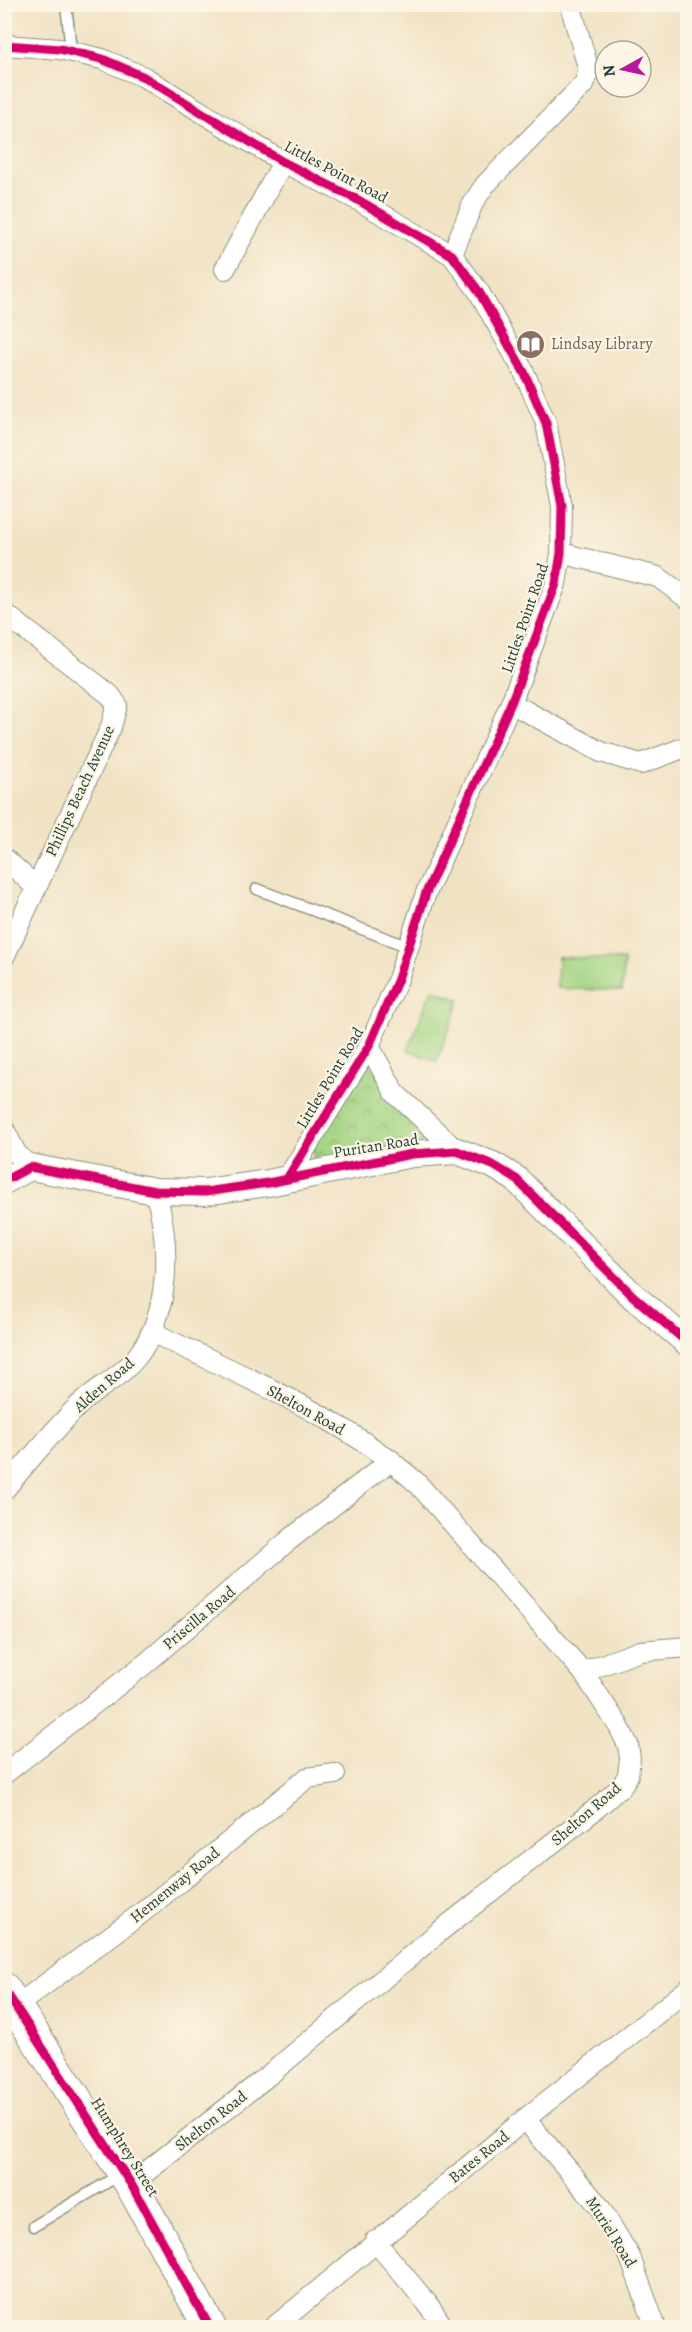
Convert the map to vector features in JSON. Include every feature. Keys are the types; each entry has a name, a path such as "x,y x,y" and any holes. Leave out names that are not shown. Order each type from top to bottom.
{"main road":[{"name":"Humphrey Street","path":"10,1998 128,2178 210,2328"}],"street":[{"path":"452,255 473,203 485,185 584,84 589,71 570,4"},
{"path":"4,45 71,51"},
{"name":"Littles Point Road","path":"71,51 102,59 144,77 283,162 358,200 452,255 478,292 524,372 546,423 562,506 561,552 556,584 511,703 426,893 408,947 369,1046 288,1177"},
{"path":"225,269 283,162"},
{"path":"561,552 658,577 687,599"},
{"name":"Phillips Beach Avenue","path":"4,613 110,695 117,705 111,727 4,957"},
{"path":"511,703 601,752 641,764 687,746"},
{"path":"4,858 36,887"},
{"name":"Littles Point Road","path":"369,1046 395,1093 457,1151"},
{"path":"4,1129 16,1153 30,1167"},
{"name":"Puritan Road","path":"30,1167 155,1191 205,1192 412,1154 457,1151 493,1165 516,1179 633,1296 687,1343"},
{"path":"4,1154 30,1167"},
{"path":"4,1181 30,1167"},
{"name":"Alden Road","path":"4,1490 78,1406 135,1359 152,1332 163,1287 165,1249 164,1219 155,1191"},
{"name":"Shelton Road","path":"128,2178 269,2075 438,1932 621,1787 628,1775 630,1758 628,1745 618,1725 583,1672 418,1484 391,1460 306,1408 152,1332"},
{"name":"Priscilla Road","path":"4,1774 145,1664 288,1540 391,1460"},
{"path":"583,1672 640,1651 687,1647"},
{"name":"Hemenway Road","path":"10,1998 139,1915 307,1778 335,1774"},
{"name":"Bates Road","path":"273,2328 375,2241 525,2119 685,1996"},
{"name":"Muriel Road","path":"525,2119 599,2206 630,2257 656,2328"},
{"path":"375,2241 427,2302 444,2328"}],"lane":[{"path":"66,4 71,51"},
{"path":"257,889 408,947"},
{"path":"34,2226 128,2178"}],"green space":[{"path":"558,957 624,960 622,991 557,988"},
{"path":"432,989 460,1000 437,1061 408,1050"},
{"path":"366,1060 432,1141 314,1164 314,1142"}],"cycle path":[{"path":"4,45 60,49 102,59 144,77 283,162 358,200 452,255 479,292 524,372 546,423 562,506 561,553 556,584 511,703 426,893 398,979 369,1046 288,1177"},
{"path":"4,1181 30,1167 155,1191 205,1192 268,1183 412,1154 457,1151 493,1165 516,1179 633,1296 688,1343"},
{"path":"4,1989 131,2184 210,2328"}],"place":[{"name":"Lindsay Library","path":"530,344"}]}
